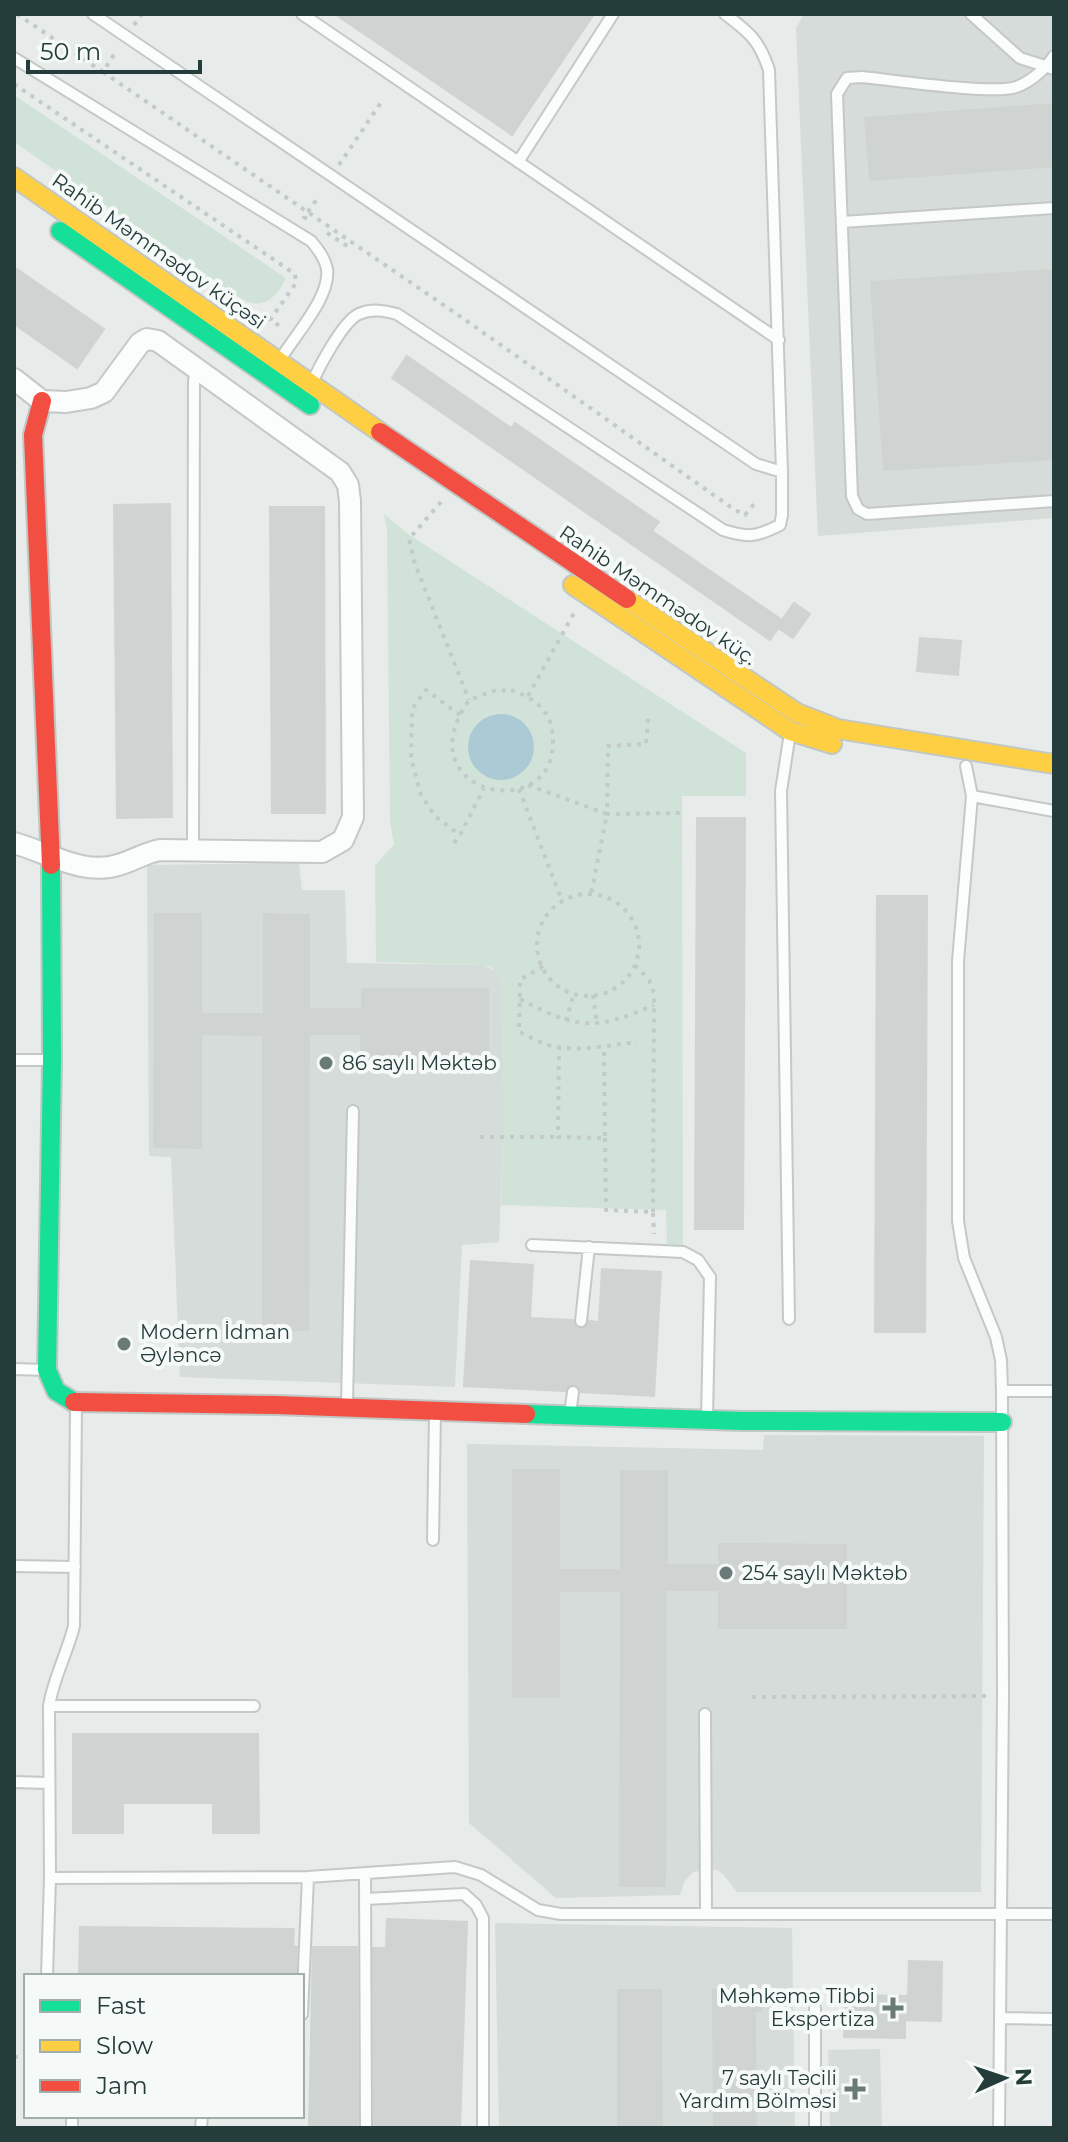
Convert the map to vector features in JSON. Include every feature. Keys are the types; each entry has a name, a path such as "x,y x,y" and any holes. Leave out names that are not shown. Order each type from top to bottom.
{"main road":[{"name":"Rahib Məmmədov küçəsi","path":"14,177 279,361"},
{"path":"14,199 508,541"},
{"name":"Rahib Məmmədov küç.","path":"279,361 794,722 1054,764"},
{"path":"42,401 33,435 51,856 52,1060 47,1370 55,1393 76,1403 347,1407 707,1420 1002,1422"},
{"path":"560,576 829,743 1054,780"}],"street":[{"path":"196,368 210,336"},
{"path":"14,379 42,401 66,402 91,398 104,392 140,343 147,339 158,341 340,472 348,485 350,501 353,817 343,840 322,852 193,849 144,853 117,866 95,869 14,843"}],"lane":[{"path":"93,14 756,464 782,472"},
{"path":"302,14 779,340"},
{"path":"518,162 613,14"},
{"path":"311,385 323,357 356,315 376,310 397,314 723,530 743,536 760,535 780,525 779,340 769,70 762,49 752,34 725,14"},
{"path":"971,14 1020,58 1050,68"},
{"path":"1054,56 1050,68 1016,88 990,89 847,78 837,94 852,496 858,509 867,514 1054,501"},
{"path":"14,58 311,241 321,254 327,270 326,287 279,361"},
{"path":"842,222 1054,208"},
{"path":"193,849 196,368"},
{"path":"789,1319 781,791 794,722"},
{"path":"966,766 972,796 958,961 958,1221 964,1258 996,1337 1001,1360 1002,1391 999,2128"},
{"path":"972,796 1054,811"},
{"path":"14,1060 52,1060"},
{"path":"347,1407 353,1111"},
{"path":"532,1245 683,1252 698,1260 710,1277 707,1420"},
{"path":"581,1321 589,1247"},
{"path":"14,1369 47,1370"},
{"path":"1002,1391 1054,1391"},
{"path":"570,1415 573,1392"},
{"path":"47,1974 49,1706 74,1626 76,1403"},
{"path":"433,1540 435,1410"},
{"path":"14,1566 75,1567"},
{"path":"49,1706 254,1706"},
{"path":"705,1714 706,1913"},
{"path":"14,1782 48,1783"},
{"path":"50,1878 308,1877 455,1867 481,1875 538,1910 561,1914 1054,1914"},
{"path":"365,1874 366,2128"},
{"path":"304,1974 308,1877"},
{"path":"365,1899 464,1894 476,1905 483,1918 483,2128"},
{"path":"815,2008 815,2128"},
{"path":"1000,2018 1054,2019"}],"path":[{"path":"17,14 464,319 735,510 745,515 754,504"},
{"path":"103,72 115,53"},
{"path":"14,84 295,274 296,283 270,320 280,326"},
{"path":"332,176 382,101"},
{"path":"304,217 317,199"},
{"path":"445,497 409,539 415,564 469,700"},
{"path":"528,696 585,594"},
{"path":"460,715 426,690 412,709 411,758 421,795 435,816 460,835"},
{"path":"511,690 528,696 543,708 552,726 554,745 548,764 537,780 519,789 498,792 478,786 462,772 453,752 453,731 460,715 469,700 493,691 511,690"},
{"path":"591,895 607,814 608,746 646,744 648,719"},
{"path":"528,785 607,814 681,813"},
{"path":"454,843 484,788"},
{"path":"519,789 562,901"},
{"path":"582,894 591,895 603,896 622,906 634,923 639,944 635,965 623,982 604,993 583,996 563,989 547,976 538,956 538,935 546,915 562,901 582,894"},
{"path":"635,965 649,980 654,993 655,1251"},
{"path":"543,966 520,980 519,1032 559,1046 604,1047 637,1042"},
{"path":"566,1021 574,993"},
{"path":"593,995 597,1024"},
{"path":"520,999 558,1019 597,1024 620,1021 654,1005"},
{"path":"558,1137 559,1046"},
{"path":"604,1047 606,1210 653,1212"},
{"path":"480,1137 605,1138"},
{"path":"752,1697 1003,1697"}],"shaded area":[{"path":"804,14 1054,14 1054,518 818,536 796,28"},
{"name":"86 saylı Məktəb","path":"299,863 302,890 345,890 347,963 484,965 498,973 503,984 499,1242 462,1245 455,1387 180,1377 171,1157 149,1156 147,865"},
{"name":"254 saylı Məktəb","path":"764,1435 984,1436 981,1892 737,1892 723,1874 717,1870 706,1870 693,1872 684,1882 680,1895 556,1898 469,1823 467,1444 763,1450"},
{"path":"495,1923 792,1928 795,2128 499,2128"},
{"name":"7 saylı Təcili Yardım Bölməsi","path":"880,2049 882,2128 830,2128 828,2050"}],"green space":[{"path":"14,95 286,278 278,291 263,303 243,300 14,142"},
{"path":"384,514 408,534 746,753 746,796 682,796 683,1249 667,1245 666,1210 501,1205 501,979 492,968 484,965 376,962 375,865 394,845 390,821 387,529"}],"water":[{"path":"501,714 514,717 524,724 531,734 534,747 531,760 524,770 514,777 501,780 488,777 478,770 471,760 468,747 471,734 478,724 488,717"}],"building":[{"path":"335,14 594,14 512,135"},
{"path":"1054,104 1054,166 870,180 865,118"},
{"path":"14,267 104,329 77,368 14,324"},
{"path":"1054,270 1054,459 884,470 871,282"},
{"path":"407,356 511,428 515,423 659,522 652,531 782,620 794,603 810,614 793,638 778,628 770,640 392,378"},
{"path":"170,504 172,817 117,818 114,505"},
{"path":"270,507 324,507 325,813 272,813"},
{"path":"920,638 961,641 958,675 917,671"},
{"path":"697,818 745,818 743,1229 695,1229"},
{"path":"877,896 927,896 925,1332 875,1332"},
{"path":"155,914 201,914 201,1014 264,1014 264,914 309,915 309,1009 362,1009 362,989 488,989 488,1072 361,1071 361,1034 309,1034 308,1330 263,1330 263,1035 201,1034 201,1148 154,1147"},
{"path":"471,1261 533,1265 530,1318 573,1320 576,1327 581,1329 589,1321 599,1322 602,1269 661,1272 654,1396 581,1392 573,1384 565,1391 464,1386"},
{"path":"513,1470 559,1470 559,1570 621,1570 621,1471 667,1471 667,1565 719,1565 719,1544 846,1545 846,1628 719,1628 719,1590 666,1590 665,1886 620,1886 621,1591 559,1591 559,1697 513,1697"},
{"path":"73,1734 258,1734 259,1833 213,1833 213,1803 123,1803 123,1833 73,1833"},
{"path":"387,1919 467,1922 460,2128 374,2128 373,1948 386,1948"},
{"path":"80,1927 294,1929 293,1946 297,1947 296,1974 79,1974"},
{"path":"313,1947 357,1947 358,2128 309,2128"},
{"name":"Məhkəmə Tibbi Ekspertiza","path":"909,1961 942,1962 941,2021 905,2020 905,2038 844,2037 845,1995 908,1996"},
{"path":"761,1989 761,2011 755,2011 756,2128 714,2128 713,1990"},
{"path":"618,1990 661,1990 662,2128 618,2128"}],"traffic: fast":[{"path":"60,231 310,405"},
{"path":"51,865 52,1060 47,1370 56,1391 74,1402"},
{"path":"526,1414 743,1421 1002,1422"}],"traffic: slow":[{"path":"14,177 380,432"},
{"path":"573,585 790,731 832,744"},
{"path":"627,599 797,713 838,729 1054,764"}],"traffic: jam":[{"path":"42,401 33,435 51,865"},
{"path":"380,432 627,599"},
{"path":"74,1402 526,1414"}],"place":[{"name":"86 saylı Məktəb","path":"326,1063"},
{"name":"Modern İdman Əyləncə","path":"124,1344"},
{"name":"254 saylı Məktəb","path":"726,1573"},
{"name":"Məhkəmə Tibbi Ekspertiza","path":"893,2008"},
{"name":"7 saylı Təcili Yardım Bölməsi","path":"855,2089"}]}
